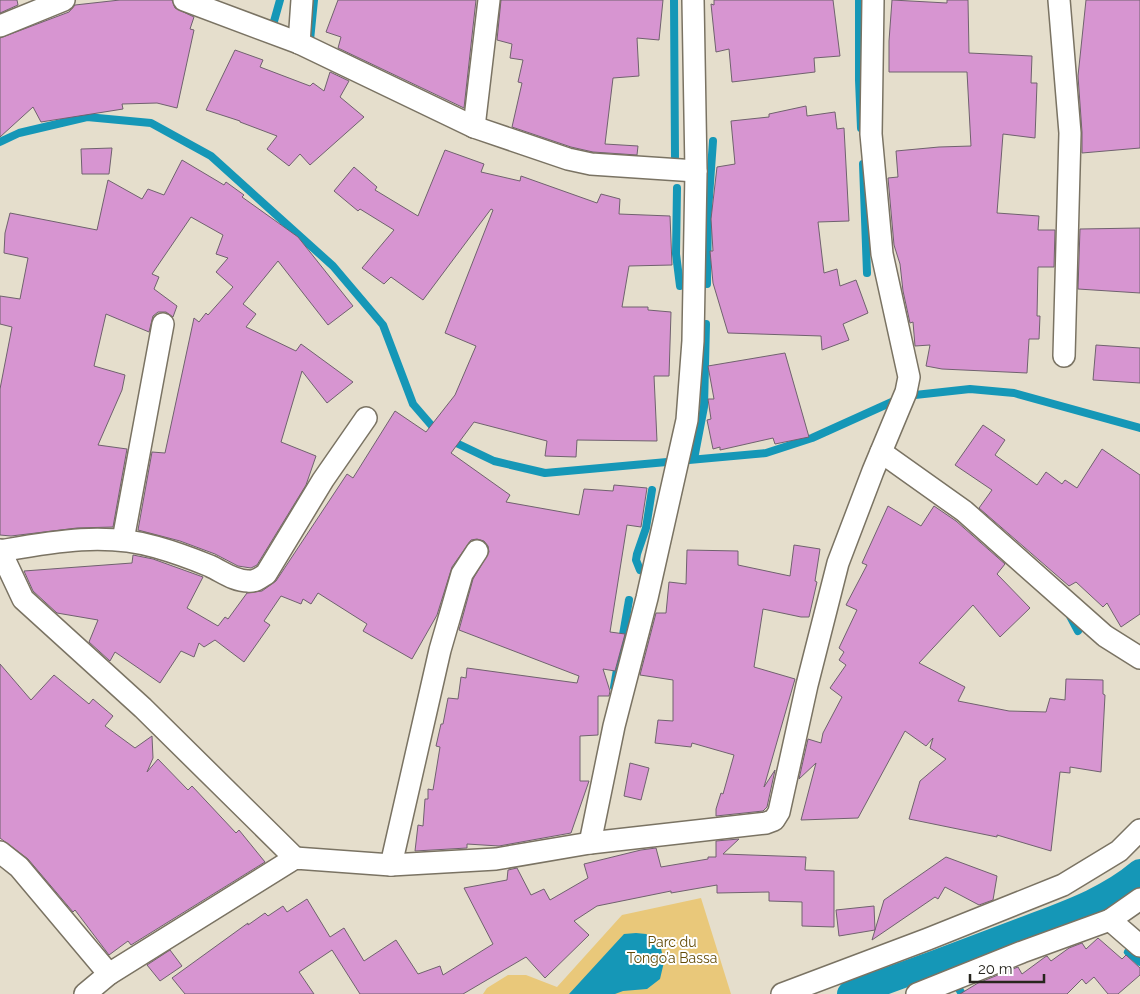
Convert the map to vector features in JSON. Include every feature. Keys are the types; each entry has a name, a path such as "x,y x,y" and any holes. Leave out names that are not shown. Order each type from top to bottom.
{"street":[{"path":"0,26 64,0"},
{"path":"184,0 299,42 474,127 568,159 590,164 696,171"},
{"path":"299,42 302,0"},
{"path":"474,127 489,0"},
{"path":"590,843 614,726 647,598 686,420 693,341 696,171 693,0"},
{"path":"85,994 109,974 295,858 391,865 496,859 590,843 766,823 774,820 780,812 807,685 838,563 880,452 906,392 909,377 882,254 871,134 873,0"},
{"path":"1059,0 1070,133 1064,356"},
{"path":"123,540 163,324"},
{"path":"295,858 143,708 23,599 0,550 80,538 123,540 156,547 210,566 234,579 250,582 266,574 323,480 366,418"},
{"path":"880,452 964,511 1104,636 1140,658"},
{"path":"391,865 444,633 462,574 477,551"},
{"path":"782,994 928,939 1063,885 1119,851 1140,830"},
{"path":"0,852 19,867 109,974"},
{"path":"917,994 1022,952 1110,920 1140,899"},
{"path":"1110,920 1140,946"}],"green space":[{"name":"Parc du Tongo’a Bassa","path":"701,898 731,994 483,994 487,988 508,975 526,975 557,987 622,915"}],"water":[{"path":"624,934 646,934 660,944 664,962 660,979 647,989 623,991 615,994 569,994"}],"building":[{"path":"0,0 17,0 18,5 0,13"},
{"path":"120,0 172,0 175,8 194,17 190,29 194,30 177,108 157,103 122,104 123,109 41,122 33,107 0,137 0,38 69,12 75,5"},
{"path":"338,0 476,0 464,108 338,48 341,37 326,32"},
{"path":"501,0 663,0 659,40 637,38 639,76 613,78 605,144 638,146 637,155 593,152 571,147 512,127 522,83 518,82 523,60 510,58 512,44 497,40"},
{"path":"714,0 833,0 840,56 814,58 815,72 732,82 729,49 716,52 711,4 714,5"},
{"path":"892,0 947,3 947,0 968,0 969,53 1032,56 1031,83 1037,83 1035,138 1003,134 997,213 1039,216 1038,230 1055,230 1054,267 1038,267 1037,316 1040,316 1039,339 1029,339 1027,373 942,369 926,366 930,345 915,346 913,322 910,323 903,291 900,264 894,245 888,178 898,177 896,151 971,146 967,72 889,72"},
{"path":"1086,0 1140,0 1140,148 1082,153 1078,76"},
{"path":"235,50 263,60 260,67 310,86 313,83 324,91 330,72 349,81 340,97 364,117 310,165 300,154 289,166 267,149 277,136 206,110"},
{"path":"806,106 807,116 835,112 837,129 844,128 849,221 818,222 824,273 837,269 840,286 856,280 868,313 843,324 849,340 822,350 821,336 728,333 713,283 710,251 713,251 711,219 717,167 735,164 731,121 769,117 769,114"},
{"path":"112,148 109,174 82,174 81,149"},
{"path":"445,150 484,164 481,172 520,181 521,176 597,203 601,194 620,199 619,214 670,216 672,265 629,266 622,307 648,307 648,310 671,312 669,376 654,376 657,441 577,440 576,457 545,456 547,441 474,422 451,453 510,495 506,502 579,515 584,489 613,491 614,485 647,488 641,527 627,525 610,632 625,634 615,671 603,669 610,691 609,696 598,696 598,735 580,736 580,781 589,781 571,833 499,846 467,844 467,848 415,851 418,825 423,826 425,799 428,799 428,789 433,790 440,747 436,746 448,698 458,699 461,677 466,678 467,668 577,683 579,676 459,630 473,579 489,552 488,546 484,541 471,540 452,567 437,615 412,659 363,631 367,624 318,593 311,604 303,599 301,604 281,596 264,621 270,625 244,662 215,640 204,647 199,643 194,657 181,651 160,683 115,652 110,661 89,642 98,620 57,613 33,591 24,571 132,563 133,555 153,559 203,577 187,608 218,626 225,617 228,619 247,593 262,591 276,581 347,474 353,478 395,411 426,432 455,395 476,346 445,333 493,210 491,209 423,300 391,277 384,284 362,268 394,230 360,209 358,211 334,191 354,167 377,187 375,190 418,216"},
{"path":"182,160 224,185 226,182 244,195 242,197 298,237 353,306 328,325 278,261 243,304 256,314 246,327 296,351 301,344 353,382 327,403 302,371 281,442 316,456 306,485 257,565 251,568 238,566 215,554 180,541 138,530 152,452 165,453 194,318 199,322 206,313 208,315 233,287 216,272 228,258 216,254 223,235 191,217 152,274 159,277 154,289 177,306 173,317 166,312 158,312 153,316 149,332 106,314 94,366 125,375 122,390 98,445 127,449 113,527 77,528 11,536 0,535 0,389 12,327 0,324 0,296 20,299 28,258 4,253 5,233 10,213 97,230 108,180 142,199 148,189 164,195"},
{"path":"1140,228 1140,293 1078,289 1080,229"},
{"path":"1096,345 1140,348 1140,383 1093,380"},
{"path":"785,353 809,437 775,444 773,438 720,450 720,447 713,449 707,420 711,419 708,399 714,399 708,366"},
{"path":"983,425 1005,440 995,455 1037,485 1046,472 1062,484 1065,480 1077,488 1102,449 1140,475 1140,614 1121,627 1107,603 1103,607 1076,582 1069,586 979,508 992,490 955,465"},
{"path":"888,506 921,526 934,506 956,521 1005,564 997,574 1030,608 1000,637 973,605 919,663 965,687 958,701 1009,711 1046,712 1050,698 1065,700 1066,679 1103,680 1103,694 1105,695 1101,772 1070,767 1070,773 1060,772 1051,851 997,835 997,837 909,819 920,781 946,759 930,748 933,738 926,746 905,731 858,818 801,820 816,763 799,779 808,739 821,743 823,733 842,697 830,688 846,665 839,660 844,652 839,648 857,610 846,605 867,565 862,563"},
{"path":"794,545 820,549 815,581 817,582 809,617 763,609 754,667 795,679 764,787 775,770 767,807 763,811 716,816 716,809 721,793 723,794 734,755 692,743 691,747 655,743 658,720 673,721 673,680 640,675 656,613 666,613 669,582 686,584 687,550 738,551 738,565 790,576"},
{"path":"0,664 31,700 54,675 89,704 93,699 113,716 105,726 135,748 152,736 153,758 147,772 158,759 188,790 192,786 236,833 239,830 265,862 131,945 128,941 109,955 75,910 73,912 28,859 0,838"},
{"path":"630,763 649,768 641,800 624,796"},
{"path":"739,839 723,854 806,857 805,870 834,871 834,927 802,926 802,902 769,901 769,892 717,893 717,885 671,893 671,891 597,906 574,921 589,935 545,978 526,957 463,994 360,994 332,950 299,972 314,994 185,994 172,978 248,923 248,925 265,913 268,916 283,906 287,912 307,899 330,937 344,928 364,961 396,940 418,974 440,966 443,975 493,944 464,888 507,880 508,870 517,868 531,895 544,889 550,900 588,878 584,864 656,848 661,867 716,857 716,841"},
{"path":"946,857 997,876 993,900 979,905 945,887 938,899 935,897 872,940 884,900"},
{"path":"874,906 875,930 839,936 836,910"},
{"path":"1098,938 1122,959 1126,955 1140,968 1140,975 1118,994 1108,994 1094,977 1086,984 1082,979 1067,994 960,994 978,983 1018,967 1022,974 1045,957 1047,956 1051,961 1069,948 1082,943 1086,949"},
{"path":"170,950 182,966 160,981 147,965"}],"waterway":[{"path":"271,32 280,0"},
{"path":"310,40 314,0"},
{"path":"674,0 675,157"},
{"path":"859,0 861,128"},
{"path":"0,142 19,133 87,117 151,123 211,156 333,266 383,325 413,404 438,433"},
{"path":"707,284 708,211 713,141"},
{"path":"863,164 867,273"},
{"path":"677,188 676,254 680,286"},
{"path":"694,459 704,407 706,324"},
{"path":"915,395 970,389 1014,393 1140,428"},
{"path":"450,440 494,461 545,473 766,453 812,438 894,401"},
{"path":"640,570 636,560 646,528 652,490"},
{"path":"614,687 629,600"},
{"path":"1070,616 1078,631"},
{"path":"850,994 1068,913 1113,891 1140,872"},
{"path":"1128,952 1140,962"},
{"path":"954,957 953,979 962,994"}]}
